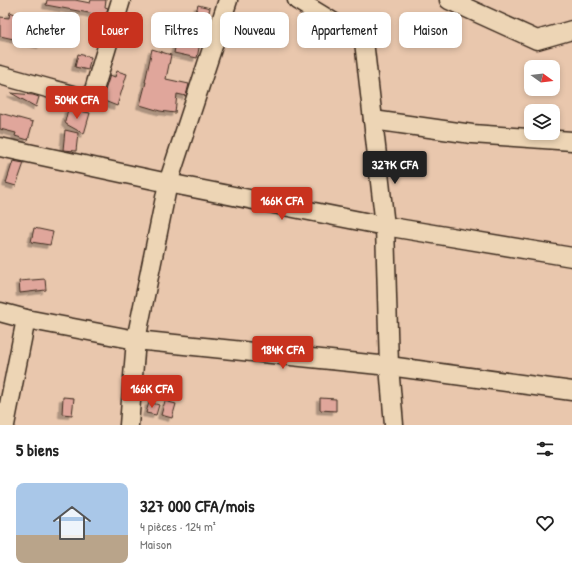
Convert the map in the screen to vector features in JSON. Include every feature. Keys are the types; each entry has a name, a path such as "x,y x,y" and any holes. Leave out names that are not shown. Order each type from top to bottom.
{"street":[{"path":"0,75 91,100 121,0"},
{"path":"129,425 136,340 168,183 228,0"},
{"path":"297,0 364,41 384,226 389,366 394,425"},
{"path":"449,0 479,6 537,40 572,30"},
{"path":"373,120 472,134 572,141"},
{"path":"0,147 168,183 384,226 572,257"},
{"path":"0,312 26,319 136,340 389,366 572,391"},
{"path":"5,425 26,319"}],"building":[{"path":"47,0 75,0 90,3 91,0 106,0 105,7 108,8 106,12 88,13 46,5"},
{"path":"198,5 210,8 209,12 196,12"},
{"path":"10,12 12,13 12,39 0,36 0,17 9,18"},
{"path":"175,48 199,48 197,58 174,53"},
{"path":"152,49 171,55 166,79 189,84 186,96 177,94 175,113 160,111 140,105"},
{"path":"78,54 91,57 88,70 75,67"},
{"path":"117,71 127,74 117,106 102,100 110,75 115,77"},
{"path":"11,93 39,97 36,107"},
{"path":"68,109 90,113 84,134 66,124 65,122"},
{"path":"0,113 33,122 28,140 15,136 16,133 0,129"},
{"path":"65,130 78,133 76,151 63,150"},
{"path":"13,161 24,163 16,186 6,183"},
{"path":"34,228 53,232 50,245 31,242"},
{"path":"45,279 46,290 20,293 19,281"},
{"path":"63,397 74,398 72,415 62,414"},
{"path":"320,398 336,399 336,411 320,410"},
{"path":"165,401 176,404 172,418 161,415"},
{"path":"149,402 159,405 156,415 146,413"}]}
